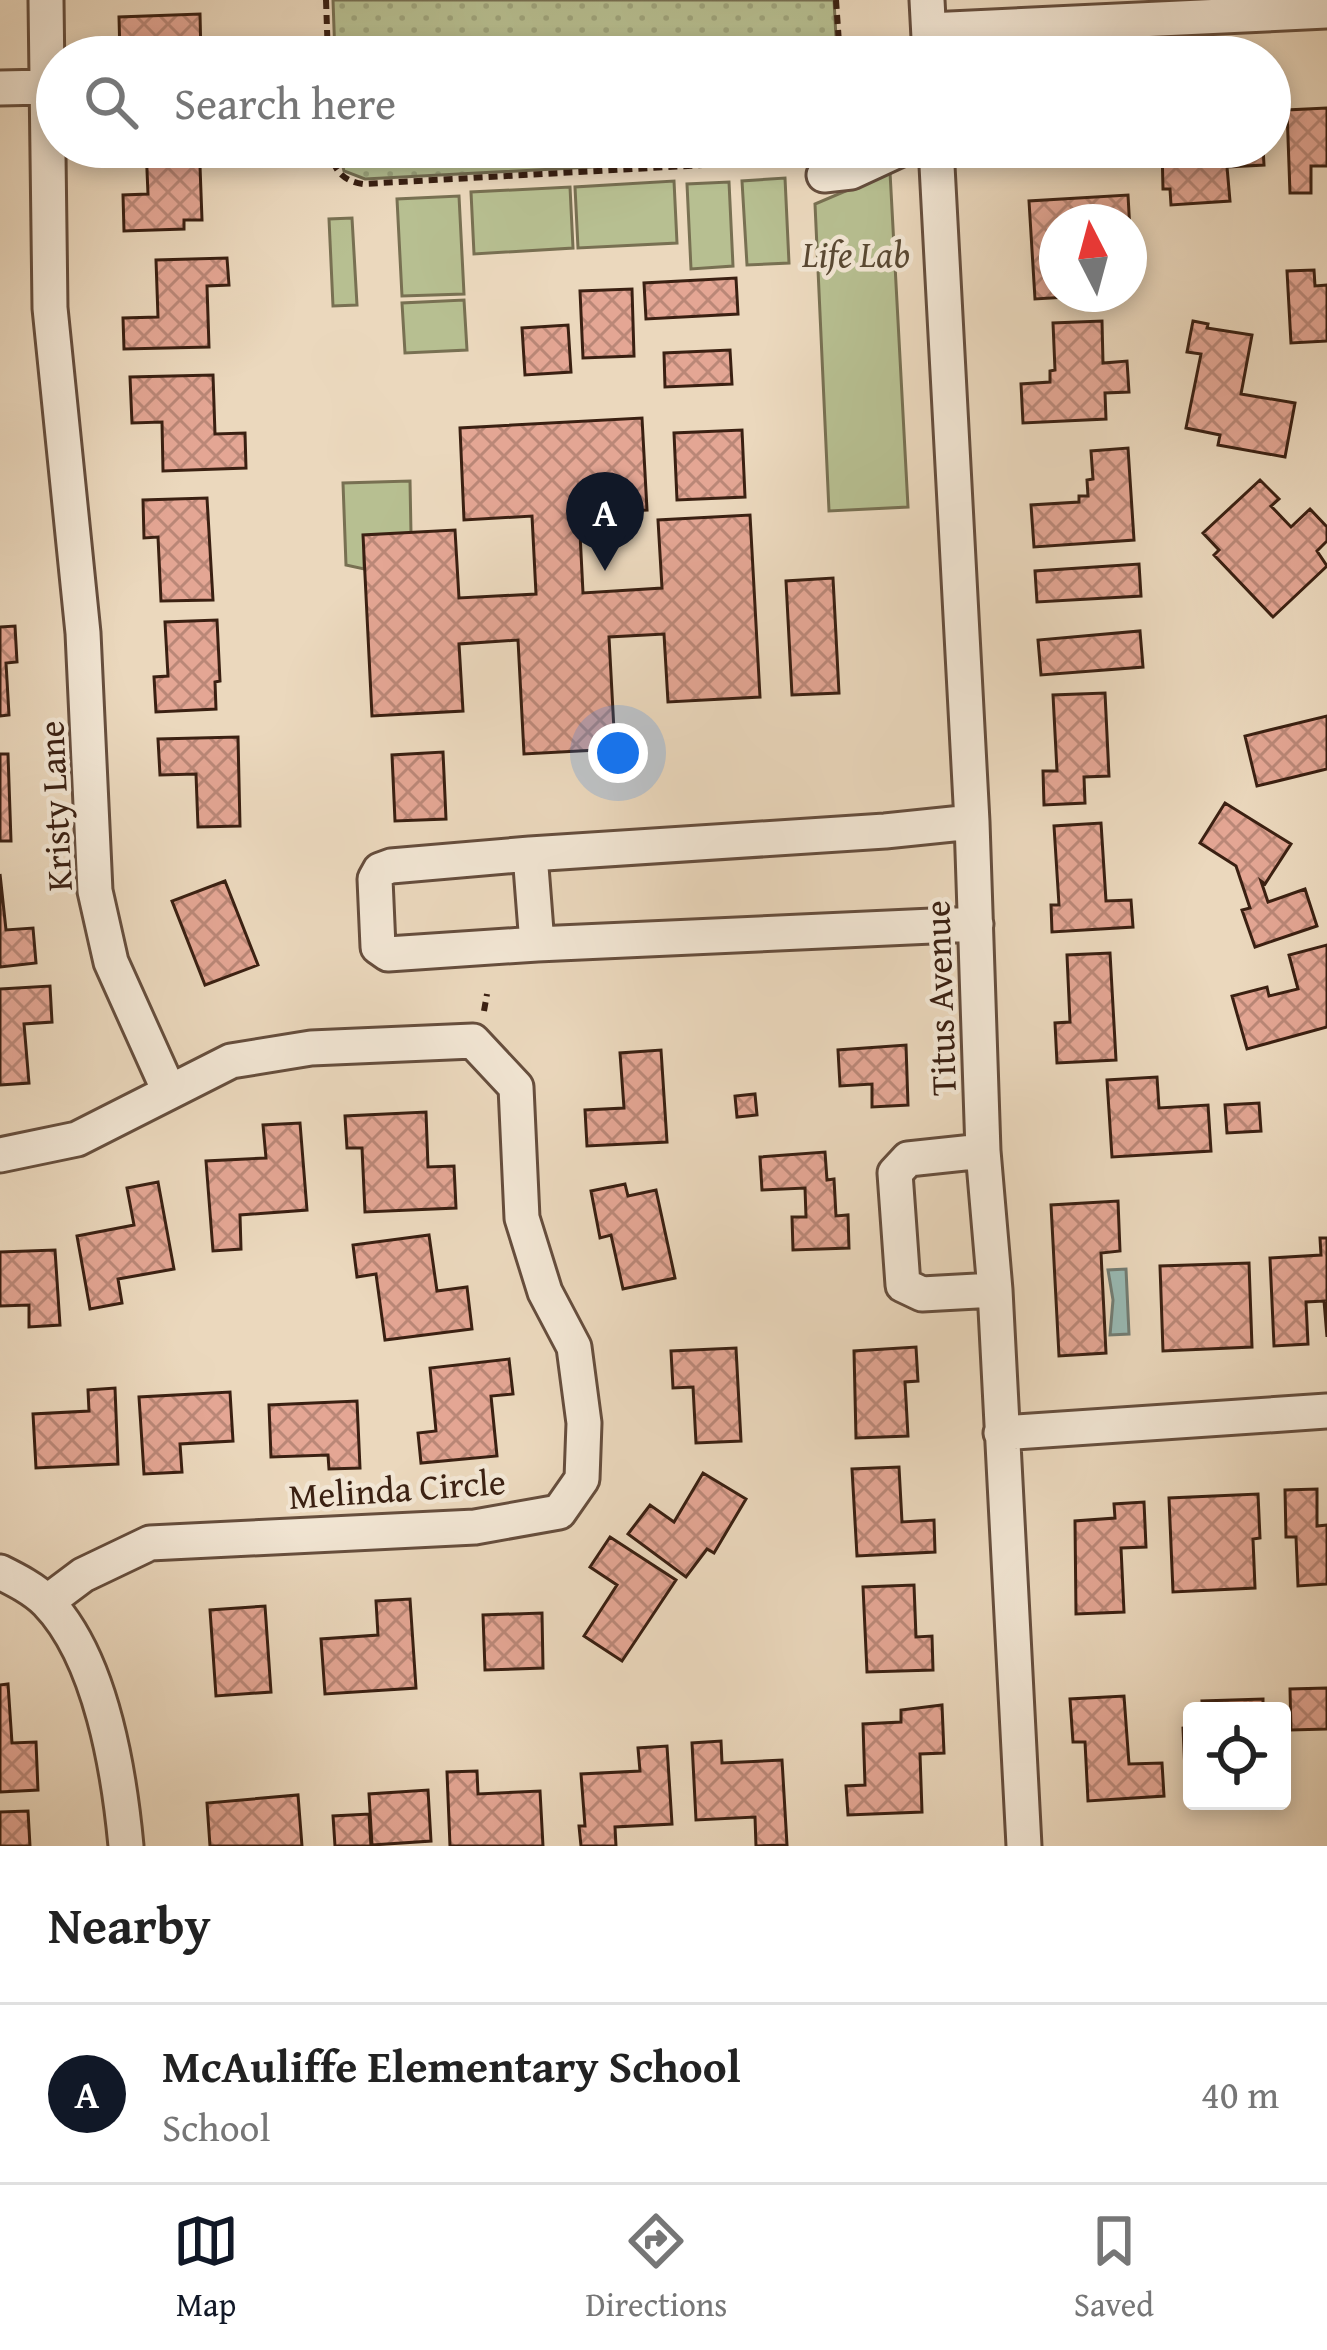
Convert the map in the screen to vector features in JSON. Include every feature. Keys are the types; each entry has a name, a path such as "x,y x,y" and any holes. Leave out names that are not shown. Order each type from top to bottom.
{"street":[{"name":"Kristy Lane","path":"46,0 46,36"},
{"path":"929,29 1327,11"},
{"path":"0,88 36,87"},
{"name":"Kristy Lane","path":"47,168 50,308 83,633 95,891 111,962 170,1091"},
{"path":"812,168 851,172 860,168"},
{"name":"Titus Avenue","path":"937,168 972,822 983,1151 995,1290 1024,1846"},
{"path":"972,822 391,866 375,878 378,946 388,954 976,924"},
{"path":"530,854 537,944"},
{"name":"Melinda Circle","path":"0,1155 77,1139 231,1061 311,1048 473,1041 516,1088 521,1218 544,1292 574,1348 584,1423 582,1479 560,1512 476,1527 150,1543 82,1575 46,1602"},
{"path":"983,1151 908,1159 896,1173 903,1286 922,1294 995,1290"},
{"path":"1001,1432 1327,1411"},
{"path":"0,1572 46,1602 75,1641 103,1712 126,1846"}],"path":[{"path":"326,0 327,36"},
{"path":"836,0 839,36"},
{"path":"336,168 341,176 363,184 812,168"},
{"path":"483,1014 487,994"}],"green space":[{"path":"333,0 834,0 836,36 334,36"},
{"path":"343,168 572,168 365,179"},
{"name":"Life Lab","path":"890,172 908,507 829,511 815,204"},
{"path":"785,178 789,263 747,265 742,181"},
{"path":"674,181 677,243 578,248 575,187"},
{"path":"729,182 733,266 691,269 687,184"},
{"path":"570,187 573,248 474,254 471,192"},
{"path":"459,196 464,294 402,296 397,199"},
{"path":"352,218 357,305 333,306 329,219"},
{"path":"464,300 467,350 405,353 402,303"},
{"path":"410,481 411,533 364,536 364,569 346,565 343,483"}],"water":[{"path":"1126,1269 1129,1334 1110,1335 1113,1300 1108,1270"}],"building":[{"path":"200,14 201,36 120,36 119,17"},
{"path":"1327,108 1327,166 1311,166 1311,193 1290,193 1291,110"},
{"path":"147,168 200,168 202,220 184,220 184,229 124,231 123,195 148,194"},
{"path":"1162,168 1227,168 1230,201 1171,205 1170,189 1163,189"},
{"path":"1128,195 1128,204 1039,204 1039,299 1035,299 1029,201"},
{"path":"227,258 229,285 207,286 209,347 124,349 123,318 158,317 156,260"},
{"path":"1314,270 1315,286 1327,285 1327,341 1291,343 1287,271"},
{"path":"736,278 738,314 646,319 644,283"},
{"path":"632,289 634,356 583,358 580,291"},
{"path":"1102,321 1103,363 1127,361 1129,392 1105,393 1106,419 1023,423 1021,384 1050,382 1050,371 1055,370 1053,323"},
{"path":"1193,321 1252,335 1241,394 1295,403 1285,457 1218,445 1220,435 1186,428 1201,354 1187,352"},
{"path":"568,325 571,372 525,375 522,328"},
{"path":"730,350 732,384 665,387 664,353"},
{"path":"213,375 215,434 245,433 246,468 163,471 162,422 132,423 130,377"},
{"path":"642,418 647,510 579,513 583,593 662,588 658,520 750,515 760,697 668,702 664,634 609,637 615,749 524,754 518,640 459,644 463,711 372,716 363,535 455,530 459,598 536,594 532,516 464,520 460,428"},
{"path":"742,430 745,497 677,500 674,433"},
{"path":"1128,448 1134,540 1034,547 1031,505 1079,502 1079,496 1088,496 1087,480 1093,479 1091,451"},
{"path":"1260,480 1279,499 1271,506 1291,527 1310,509 1327,527 1327,541 1317,551 1327,566 1273,617 1214,555 1219,550 1203,533"},
{"path":"207,498 213,600 161,601 158,537 144,538 143,500"},
{"path":"1139,564 1141,596 1037,602 1035,571"},
{"path":"833,578 839,693 792,695 786,581"},
{"path":"217,620 220,681 215,682 216,709 156,712 154,677 168,676 165,622"},
{"path":"15,626 17,662 6,663 9,715 0,716 0,627"},
{"path":"1140,631 1143,667 1041,675 1038,640"},
{"path":"1105,693 1109,776 1084,777 1085,803 1044,805 1043,771 1057,771 1053,695"},
{"path":"1327,716 1327,769 1257,786 1245,736"},
{"path":"238,737 240,826 198,827 196,774 160,775 158,739"},
{"path":"443,752 446,819 395,821 392,755"},
{"path":"0,754 8,754 11,841 0,841"},
{"path":"1225,803 1291,844 1265,884 1261,881 1268,902 1305,889 1317,926 1255,947 1242,910 1250,908 1236,866 1200,843"},
{"path":"1101,823 1106,901 1131,900 1133,927 1052,932 1051,905 1059,905 1054,826"},
{"path":"0,874 6,930 33,928 36,963 0,967"},
{"path":"225,881 258,965 205,985 172,901"},
{"path":"1327,945 1327,1027 1247,1049 1232,996 1267,987 1269,996 1298,989 1289,955"},
{"path":"1110,953 1116,1060 1057,1063 1055,1023 1070,1022 1067,955"},
{"path":"50,986 52,1022 24,1024 29,1083 0,1085 0,989"},
{"path":"906,1045 908,1105 872,1107 872,1084 840,1086 838,1050"},
{"path":"661,1050 667,1142 587,1146 585,1110 624,1108 620,1053"},
{"path":"1157,1077 1159,1108 1208,1105 1211,1151 1112,1157 1107,1080"},
{"path":"755,1094 757,1115 737,1117 735,1096"},
{"path":"1259,1103 1261,1131 1227,1133 1225,1105"},
{"path":"426,1112 428,1167 454,1166 456,1208 365,1212 362,1148 347,1148 345,1116"},
{"path":"300,1123 307,1210 240,1215 241,1249 213,1251 206,1161 266,1158 263,1125"},
{"path":"825,1152 827,1180 834,1179 836,1216 848,1215 849,1248 793,1250 792,1217 806,1217 805,1188 762,1190 760,1157"},
{"path":"158,1182 174,1269 118,1279 122,1303 90,1309 77,1236 134,1225 127,1188"},
{"path":"625,1184 628,1196 656,1190 675,1278 623,1289 611,1235 600,1238 591,1191"},
{"path":"1118,1201 1120,1251 1101,1253 1106,1353 1059,1356 1051,1205"},
{"path":"429,1235 437,1291 467,1287 472,1329 385,1340 376,1274 357,1277 353,1245"},
{"path":"1320,1238 1327,1238 1327,1337 1324,1301 1306,1302 1308,1344 1274,1346 1270,1258 1321,1255"},
{"path":"55,1250 60,1325 29,1327 29,1305 0,1306 0,1252"},
{"path":"1249,1263 1252,1347 1163,1351 1160,1266"},
{"path":"916,1347 918,1381 905,1382 908,1436 856,1438 854,1351"},
{"path":"736,1348 741,1441 696,1443 693,1387 673,1388 671,1351"},
{"path":"509,1359 513,1394 491,1396 497,1456 421,1463 418,1433 436,1431 430,1368"},
{"path":"115,1388 118,1464 36,1468 33,1414 89,1411 88,1390"},
{"path":"230,1392 233,1441 180,1444 182,1472 144,1474 139,1397"},
{"path":"357,1401 360,1468 329,1469 328,1455 271,1457 269,1405"},
{"path":"899,1467 902,1522 934,1520 935,1552 857,1556 852,1469"},
{"path":"703,1473 746,1499 714,1553 707,1549 686,1577 628,1534 650,1505 674,1522"},
{"path":"1317,1489 1317,1526 1327,1525 1327,1584 1298,1586 1296,1537 1286,1537 1285,1490"},
{"path":"1258,1494 1255,1588 1173,1592 1169,1498"},
{"path":"1144,1502 1146,1547 1121,1548 1124,1612 1076,1614 1075,1521 1115,1518 1114,1504"},
{"path":"610,1537 676,1580 622,1661 584,1636 617,1585 590,1567"},
{"path":"914,1585 916,1637 932,1636 933,1670 867,1672 863,1587"},
{"path":"410,1599 416,1688 325,1694 321,1639 378,1635 376,1601"},
{"path":"265,1606 271,1692 216,1696 210,1610"},
{"path":"542,1613 543,1668 485,1670 483,1615"},
{"path":"8,1684 12,1743 36,1742 38,1790 0,1792 0,1685"},
{"path":"1327,1688 1327,1729 1291,1730 1290,1689"},
{"path":"1124,1696 1129,1764 1162,1763 1164,1796 1088,1801 1085,1742 1073,1742 1070,1699"},
{"path":"1263,1699 1263,1702 1202,1701"},
{"path":"942,1705 944,1753 920,1754 922,1812 848,1815 846,1786 865,1785 863,1724 901,1722 901,1710"},
{"path":"721,1741 722,1763 782,1760 787,1845 756,1846 755,1817 696,1820 692,1743"},
{"path":"667,1746 672,1824 615,1827 616,1846 581,1846 579,1826 585,1826 581,1774 640,1771 638,1748"},
{"path":"477,1771 478,1794 540,1791 543,1846 450,1846 447,1772"},
{"path":"428,1790 431,1841 372,1845 369,1794"},
{"path":"298,1795 302,1846 210,1846 207,1803"},
{"path":"28,1811 30,1846 0,1846 0,1812"},
{"path":"369,1814 371,1846 335,1846 333,1816"}],"place":[{"name":"McAuliffe Elementary School","path":"605,571"}]}
